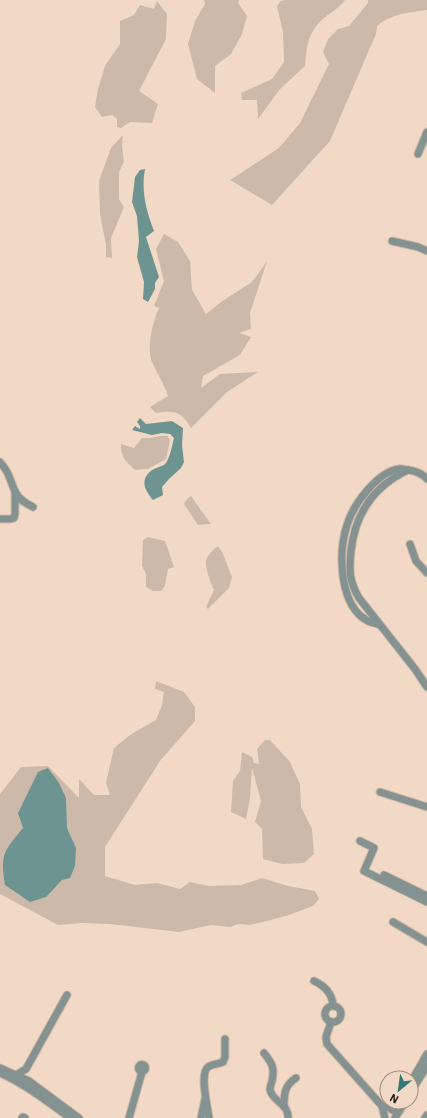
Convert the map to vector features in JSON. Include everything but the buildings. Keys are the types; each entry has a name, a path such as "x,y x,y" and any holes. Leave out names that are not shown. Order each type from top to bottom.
{"street":[{"path":"418,154 427,132"},
{"path":"392,241 418,247 427,251"},
{"path":"0,462 10,476 16,502 14,518 0,519"},
{"path":"427,479 413,470 400,468 377,481 364,494 347,525 344,539 342,568 344,588 353,606 368,620 382,625 427,687"},
{"path":"15,493 19,498 33,507"},
{"path":"410,544 416,561 427,573"},
{"path":"380,792 426,808"},
{"path":"360,841 374,848 366,867 422,894 427,902"},
{"path":"393,922 427,942"},
{"path":"314,981 322,985 328,992 332,999 333,1005"},
{"path":"16,1075 26,1069 67,995"},
{"path":"333,1005 339,1008 341,1015 338,1021 331,1022 326,1019 324,1013 327,1007 333,1005"},
{"path":"331,1022 326,1037 327,1044 379,1103"},
{"path":"201,1118 205,1097 206,1069 210,1066 223,1062 225,1058 225,1039"},
{"path":"264,1053 274,1068 270,1090 273,1096 284,1106 287,1111 288,1118"},
{"path":"418,1070 427,1054"},
{"path":"419,1079 427,1066"},
{"path":"0,1068 28,1081 79,1118"},
{"path":"26,1069 28,1081"},
{"path":"129,1118 142,1072"},
{"path":"0,1073 18,1082 43,1098 70,1118"},
{"path":"284,1106 284,1094 286,1087 296,1078"},
{"path":"205,1097 209,1118"},
{"path":"389,1118 394,1115"}],"shaded area":[{"path":"204,0 239,0 238,3 247,16 242,34 231,54 215,66 215,93 197,79 188,44 195,21 205,4"},
{"path":"345,0 339,7 317,25 309,40 305,66 280,89 258,119 257,100 242,100 241,93 272,79 284,62 283,32 277,6 281,1"},
{"path":"368,0 427,0 427,10 395,16 377,26 376,34 330,141 272,205 230,180 279,148 300,123 329,64 323,52 328,39 338,29 349,26 368,3"},
{"path":"157,1 167,14 166,39 139,91 158,104 152,123 130,122 121,128 117,127 117,119 112,115 102,117 95,107 98,89 105,66 120,44 120,21 134,15 140,5 154,9"},
{"path":"123,135 122,146 124,162 119,172 119,199 124,207 111,238 112,258 106,257 106,245 100,214 99,181 111,148"},
{"path":"164,234 178,242 190,261 192,290 206,314 221,302 252,282 267,261 250,313 251,329 239,333 251,337 240,355 203,376 201,388 220,374 258,372 227,392 191,428 181,415 173,412 156,413 150,407 168,396 150,356 150,342 159,308 154,306 164,281 156,249"},
{"path":"168,436 170,441 166,459 148,469 135,470 124,458 121,444 134,448 142,438"},
{"path":"191,496 211,524 198,525 184,504"},
{"path":"148,537 165,541 174,567 168,569 165,586 161,591 153,591 146,587 146,574 142,566 143,540"},
{"path":"218,546 232,577 229,588 208,609 206,607 214,590 207,572 206,561 209,554"},
{"path":"156,681 184,692 195,707 195,721 160,761 105,847 105,876 135,885 157,883 180,889 190,882 209,886 241,885 262,878 288,886 315,891 319,899 313,906 289,915 249,925 238,924 230,927 211,925 179,932 110,924 81,923 58,925 0,894 0,794 21,767 48,766 79,798 79,779 94,795 110,795 106,783 114,748 130,735 156,720 162,705 164,692 155,689"},
{"path":"265,740 270,740 290,762 300,784 301,807 312,829 314,854 304,863 282,864 263,859 262,829 255,822 261,801 252,768 250,798 246,819 231,812 233,781 240,771 242,752 252,757 254,763 259,764 257,749"}],"water":[{"path":"145,169 145,200 154,231 146,237 159,277 155,283 155,289 148,302 143,299 144,282 137,257 139,241 137,216 132,202 135,177 140,170"},
{"path":"140,418 146,424 172,421 183,428 182,445 184,462 181,468 162,487 163,495 153,500 146,489 144,481 152,470 166,463 174,438 170,434 162,433 152,435 132,430 135,426 140,429 137,422"},
{"path":"48,768 59,783 66,798 67,828 76,848 75,866 70,878 62,880 46,897 30,902 5,885 3,859 11,842 23,828 18,813 38,772"}]}
